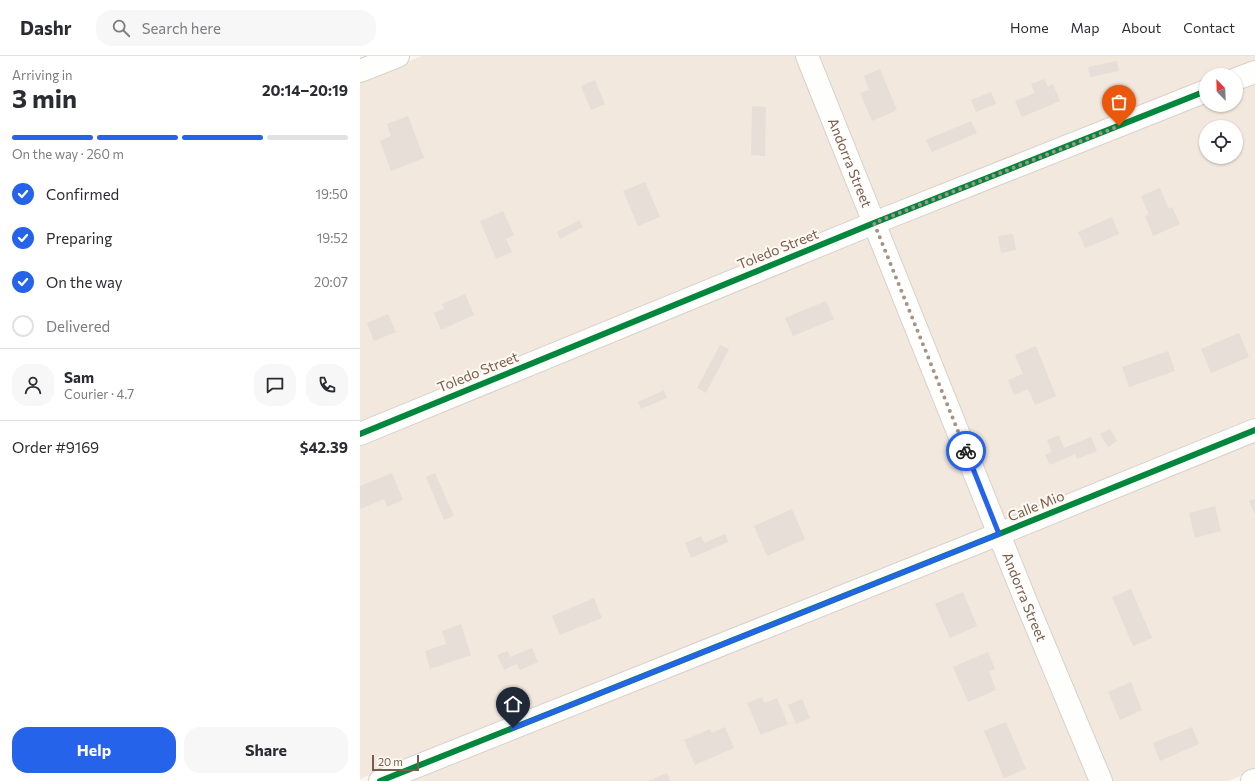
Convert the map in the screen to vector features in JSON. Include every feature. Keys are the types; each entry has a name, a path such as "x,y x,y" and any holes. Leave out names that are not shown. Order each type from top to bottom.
{"street":[{"path":"360,71 398,56"},
{"name":"Andorra Street","path":"807,56 999,534 1101,781"},
{"path":"1243,76 1255,72"},
{"name":"Toledo Street","path":"360,434 874,223 1199,94"},
{"name":"Calle Mio","path":"380,781 999,534 1255,430"}],"shaded area":[{"path":"422,56 798,56 863,217 360,424 360,81"},
{"path":"815,56 1255,56 1255,62 1240,68 1199,68 1199,85 878,211"},
{"path":"1255,82 1255,420 1003,523 885,228 1199,104 1199,112 1243,112 1243,86"},
{"path":"870,234 988,528 360,779 360,443"},
{"path":"1255,440 1255,770 1228,781 1110,781 1010,539"},
{"path":"995,545 1092,781 405,781"}],"building":[{"path":"1117,61 1119,71 1090,77 1088,67"},
{"path":"880,69 897,110 872,121 860,93 869,90 864,76"},
{"path":"1044,79 1048,87 1053,84 1060,101 1022,117 1015,101 1035,93 1031,84"},
{"path":"595,80 605,104 591,110 581,86"},
{"path":"991,92 996,104 976,112 971,100"},
{"path":"752,106 766,107 765,156 751,155"},
{"path":"408,116 424,158 391,171 380,141 391,136 387,124"},
{"path":"971,121 977,133 932,152 926,140"},
{"path":"645,182 660,217 638,226 623,191"},
{"path":"1160,188 1169,209 1172,207 1180,224 1153,236 1145,216 1149,215 1141,196"},
{"path":"503,211 514,235 506,239 512,252 496,259 480,221"},
{"path":"1112,217 1119,234 1085,248 1078,232"},
{"path":"579,220 583,227 560,239 557,232"},
{"path":"1013,234 1016,250 1001,253 998,236"},
{"path":"465,294 474,315 441,330 434,313 444,309 442,304"},
{"path":"826,301 834,319 793,336 785,318"},
{"path":"388,314 396,332 374,341 367,323"},
{"path":"1239,333 1249,357 1211,373 1201,349"},
{"path":"720,345 729,349 706,393 697,388"},
{"path":"1036,346 1056,396 1035,405 1028,389 1014,395 1008,380 1023,374 1015,355"},
{"path":"1168,351 1175,371 1129,387 1122,367"},
{"path":"664,390 667,398 641,409 638,402"},
{"path":"1110,429 1117,441 1108,447 1100,434"},
{"path":"1059,435 1064,448 1091,437 1097,451 1077,459 1075,454 1050,465 1045,455 1052,452 1047,440"},
{"path":"392,473 403,500 387,507 384,499 361,509 360,486"},
{"path":"435,473 454,516 444,520 426,477"},
{"path":"1255,499 1255,514 1249,501"},
{"path":"1215,506 1221,531 1195,538 1189,513"},
{"path":"792,509 805,539 767,556 754,526"},
{"path":"725,534 728,542 691,558 685,543 701,536 704,543"},
{"path":"1131,589 1152,638 1133,646 1112,597"},
{"path":"963,592 977,626 950,638 935,604"},
{"path":"594,598 602,618 560,635 552,616"},
{"path":"461,624 471,655 430,669 425,651 446,644 442,631"},
{"path":"532,648 538,662 520,670 517,664 504,670 497,655 508,651 510,657"},
{"path":"988,652 995,669 989,672 996,690 968,702 953,667"},
{"path":"1131,682 1142,710 1120,720 1108,692"},
{"path":"762,697 764,703 777,698 788,724 761,735 747,703"},
{"path":"802,699 810,718 796,724 788,705"},
{"path":"1006,722 1026,769 1004,778 984,731"},
{"path":"725,727 734,748 695,765 684,740 710,729 712,733"},
{"path":"1192,727 1199,744 1160,761 1153,743"},
{"path":"667,773 670,781 648,781"}],"cycle path":[{"path":"360,434 874,223 1199,94"},
{"path":"380,781 999,534 1255,430"}],"way so far":[{"path":"966,451 874,223 1119,126"}],"route":[{"path":"513,728 999,534 966,451"}]}
